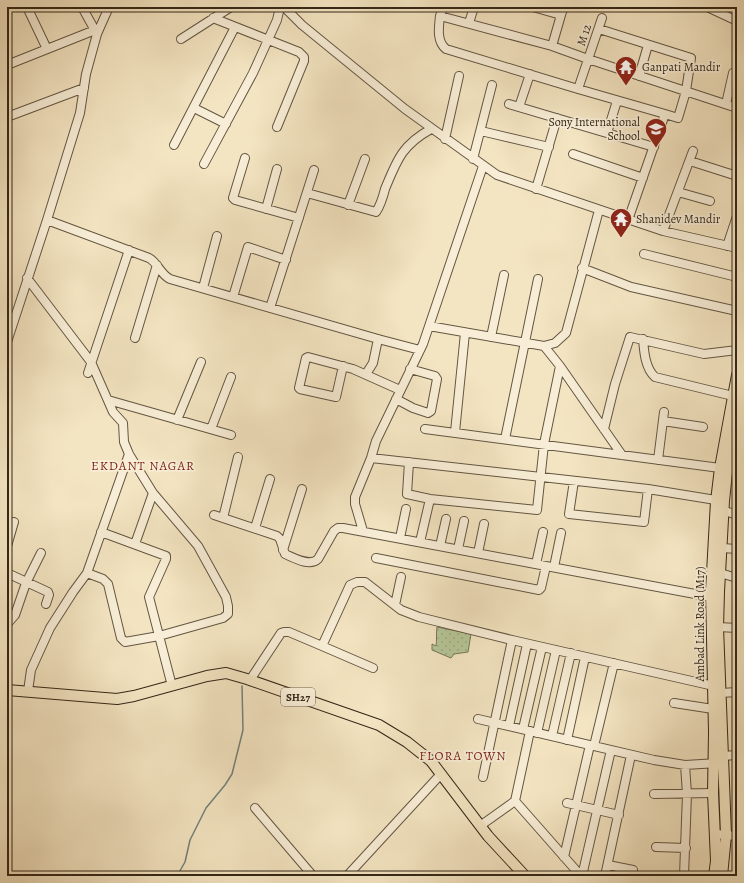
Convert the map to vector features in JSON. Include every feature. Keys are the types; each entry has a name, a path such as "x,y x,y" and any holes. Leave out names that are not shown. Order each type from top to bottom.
{"main road":[{"name":"Ambad Link Road (M17)","path":"714,876 716,861 713,793 719,761 718,627 714,593 720,574 722,548 720,468 735,397 737,375"},
{"name":"Ambad Link Road (M17)","path":"722,876 726,835 719,761 712,709 718,689 714,593 720,505 733,452 737,412"},
{"name":"SH27","path":"7,690 117,699 134,696 207,676 226,673 379,725 407,742 431,761 480,826 525,876"}],"street":[{"path":"27,7 47,49"},
{"path":"82,7 96,32"},
{"path":"7,342 80,113 86,74 96,32 109,7"},
{"path":"181,39 231,7"},
{"path":"204,164 250,79 277,20 280,7"},
{"path":"284,7 302,25 431,129 502,178 663,231 737,248"},
{"path":"442,7 439,35 443,46 446,49 678,118 686,91 691,58 599,29"},
{"path":"469,23 474,7"},
{"path":"533,7 561,15 560,17"},
{"path":"552,46 564,7"},
{"path":"707,7 737,20"},
{"path":"440,16 552,46 737,108"},
{"path":"213,18 299,52 304,59 277,127"},
{"name":"M 12","path":"578,89 602,18"},
{"path":"174,145 235,27"},
{"path":"7,65 96,32"},
{"path":"639,76 648,45"},
{"path":"726,104 733,73"},
{"path":"519,107 530,74"},
{"path":"444,139 459,76"},
{"path":"473,159 492,85"},
{"path":"7,117 84,88"},
{"path":"607,133 617,100"},
{"path":"509,104 654,147"},
{"path":"194,108 226,124"},
{"path":"628,220 665,114"},
{"path":"536,189 557,118"},
{"path":"307,193 376,212 397,160 409,145 419,136 431,129"},
{"path":"481,131 548,147"},
{"path":"663,231 693,152"},
{"path":"573,154 643,178"},
{"path":"245,158 233,198 235,200 299,218"},
{"path":"348,205 365,159"},
{"path":"690,161 737,176"},
{"path":"363,531 354,500 371,458 376,441 420,350 483,166"},
{"path":"266,209 277,169"},
{"path":"270,308 314,170"},
{"path":"678,192 710,201"},
{"path":"429,326 544,346 555,343 566,333 582,268 599,210"},
{"path":"727,246 737,216"},
{"path":"47,220 149,258 157,265 165,276 270,308 420,350"},
{"path":"203,288 217,236"},
{"path":"233,297 248,247 286,260"},
{"path":"88,373 129,250"},
{"path":"644,254 737,277"},
{"path":"135,338 157,265"},
{"path":"582,268 632,287 737,311"},
{"path":"491,337 504,275"},
{"path":"27,278 91,362 115,415 123,423 124,442 129,454 153,493 198,546 226,597 228,614 223,618 159,636 123,642 108,584 103,579 87,573"},
{"path":"505,439 538,279"},
{"path":"455,432 466,333"},
{"path":"604,429 628,339 630,337 632,336 704,354 737,350"},
{"path":"366,374 373,363 378,339"},
{"path":"643,339 646,359 650,371 655,377 735,397"},
{"path":"544,346 560,366 622,455"},
{"path":"343,366 336,397 299,388 306,357 343,366 366,374 400,390"},
{"path":"177,420 201,362"},
{"path":"409,462 407,494 430,499 537,510 544,444 560,366"},
{"path":"396,399 417,410 428,413 431,411 437,379 434,376 410,369"},
{"path":"211,429 232,377"},
{"path":"108,400 231,435"},
{"path":"658,460 664,417 703,427"},
{"path":"425,429 720,468"},
{"path":"28,691 31,670 50,628 87,573 129,454"},
{"path":"223,518 238,457"},
{"path":"371,458 648,489 720,505 737,514"},
{"path":"255,528 270,479"},
{"path":"574,481 569,514 644,522 648,489"},
{"path":"283,550 302,489"},
{"path":"135,544 153,493"},
{"path":"420,542 430,499"},
{"path":"400,538 406,509"},
{"path":"214,515 255,528 279,538 286,555 308,562 313,562 318,559 332,533 336,529 344,528 536,564 714,593"},
{"path":"440,546 446,519"},
{"path":"458,549 464,521"},
{"path":"7,546 14,522"},
{"path":"478,553 484,524"},
{"path":"101,532 166,556 149,597 172,686"},
{"path":"536,564 543,532"},
{"path":"376,558 539,590 550,566 561,533"},
{"path":"722,548 737,549"},
{"path":"7,624 15,615 26,583 41,553"},
{"path":"7,573 49,594 46,604"},
{"path":"720,574 737,578"},
{"path":"395,605 401,577"},
{"path":"322,646 350,585 361,581 365,582 405,612 419,617 527,644 614,663 718,689 737,692"},
{"path":"718,627 737,628"},
{"path":"250,680 284,632 289,632 373,668"},
{"path":"483,777 512,640"},
{"path":"509,726 527,644"},
{"path":"480,826 515,801 530,731 542,647"},
{"path":"530,731 556,650"},
{"path":"552,736 571,653"},
{"path":"567,740 585,657"},
{"path":"564,858 576,805 614,663"},
{"path":"674,703 712,709"},
{"path":"478,718 631,755 685,765 719,761 737,755"},
{"path":"581,876 611,750"},
{"path":"605,876 631,755"},
{"path":"684,876 687,794 685,765"},
{"path":"347,876 441,774"},
{"path":"654,794 713,793"},
{"path":"515,801 581,876"},
{"path":"567,803 619,815"},
{"path":"256,808 313,876"},
{"path":"715,834 737,836"},
{"path":"656,847 686,848"},
{"path":"608,865 633,870"}],"green space":[{"path":"437,627 471,634 468,652 454,654 451,658 432,650 432,644 436,646"}],"waterway":[{"path":"177,876 185,862 190,840 206,808 232,774 243,730 242,686"}],"place":[{"name":"Ganpati Mandir","path":"626,86"},
{"name":"Sony International School","path":"656,148"},
{"name":"Shanidev Mandir","path":"621,238"}],"district":[{"name":"EKDANT NAGAR","path":"143,465"},
{"name":"FLORA TOWN","path":"463,755"}]}
